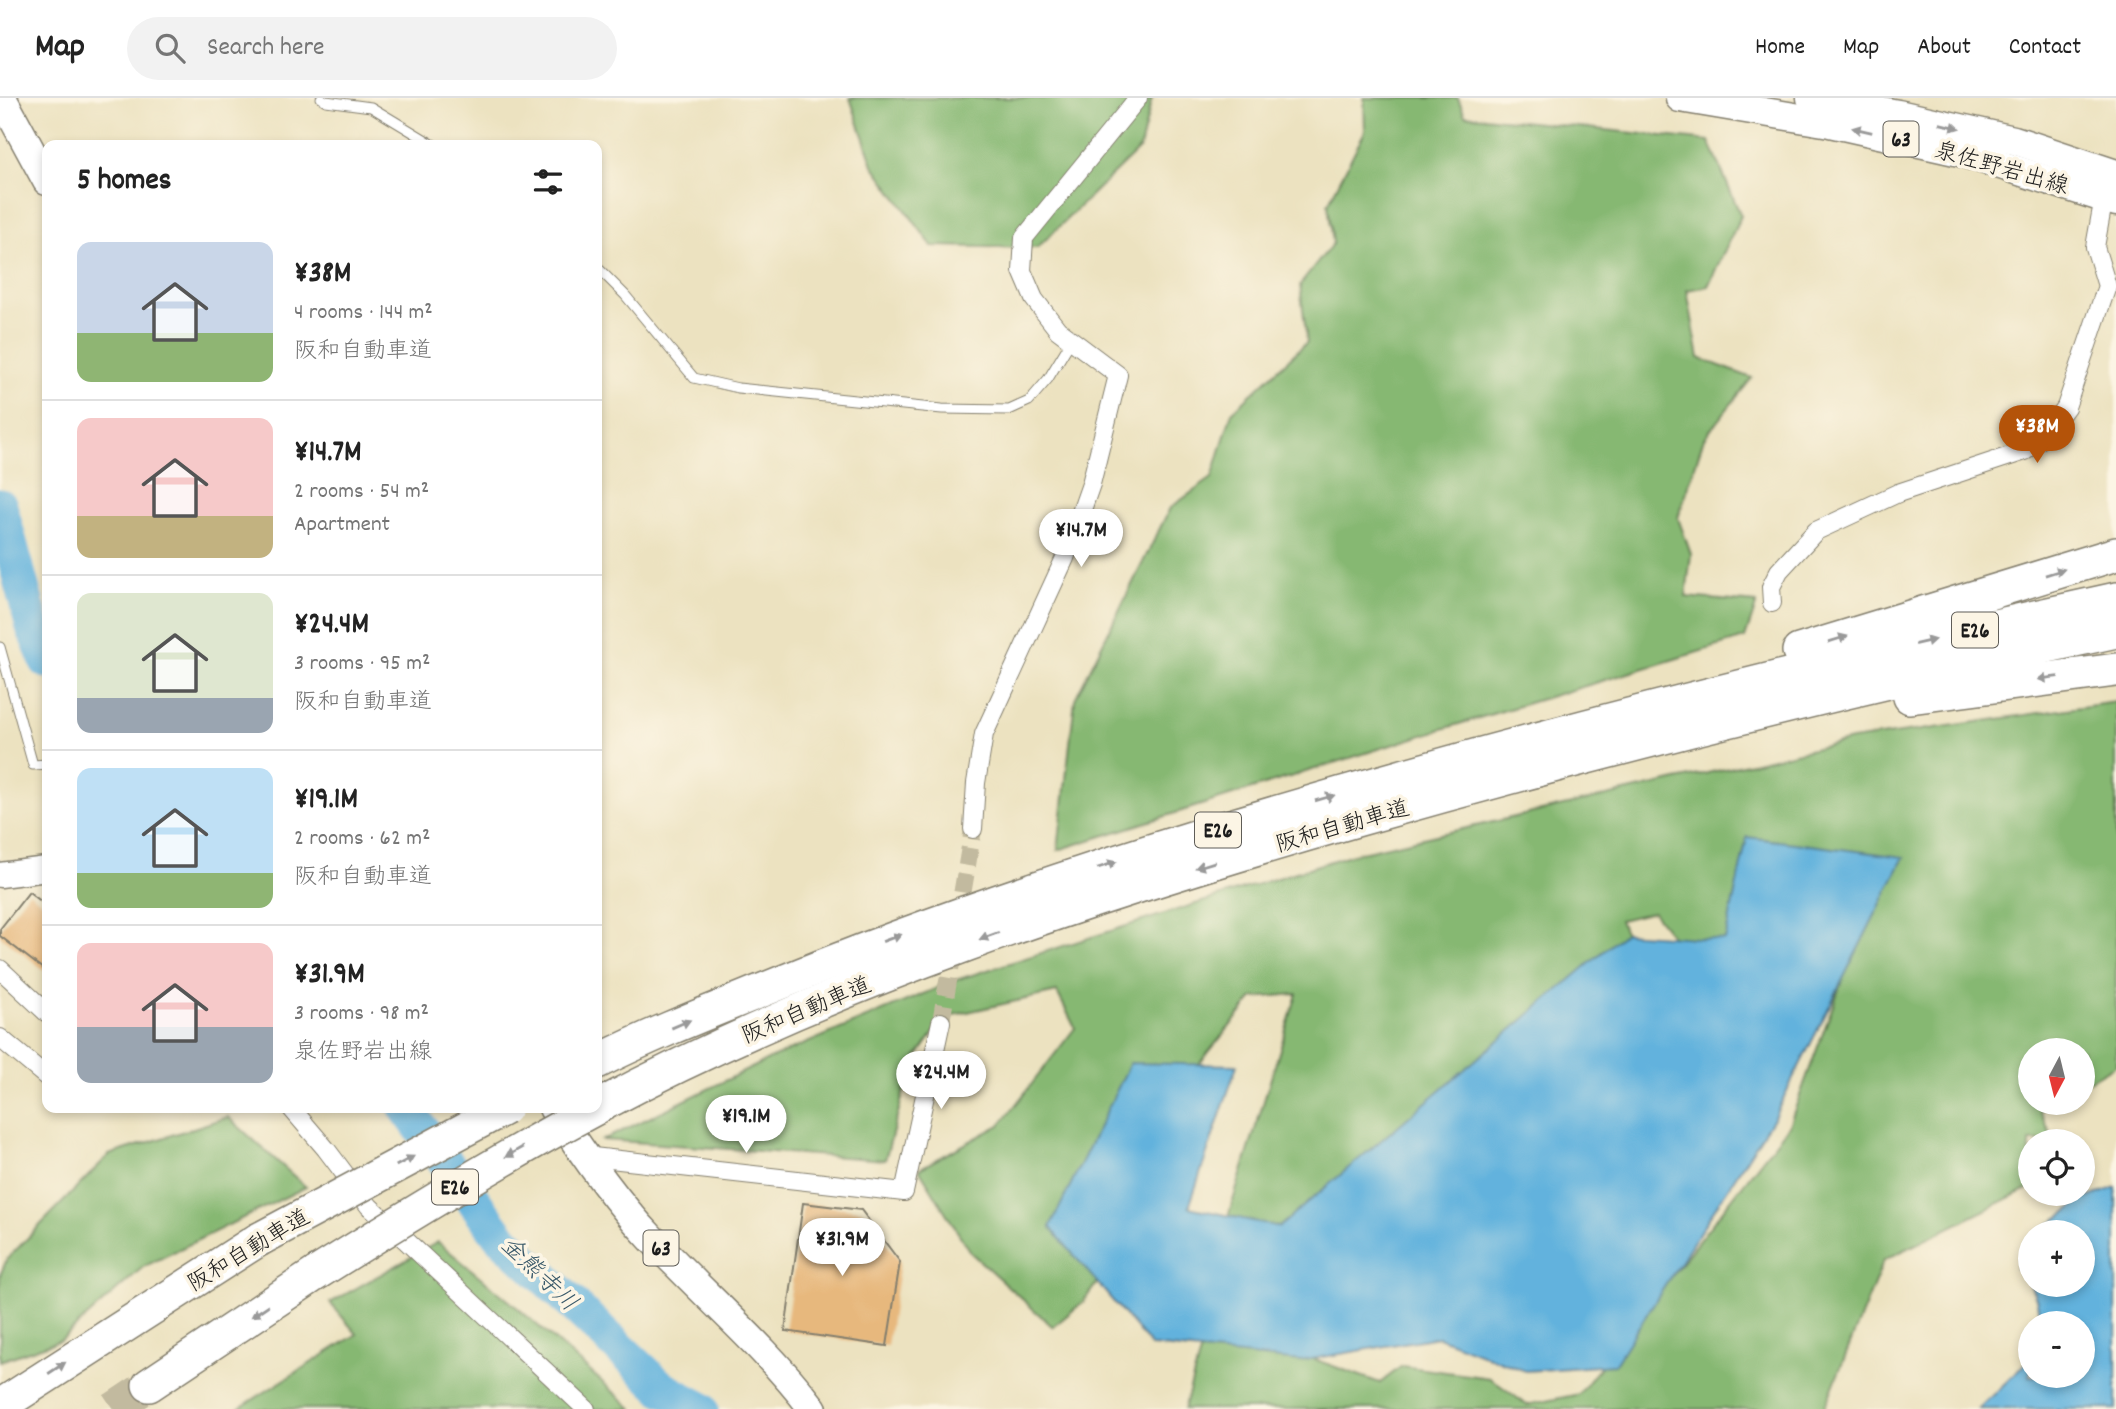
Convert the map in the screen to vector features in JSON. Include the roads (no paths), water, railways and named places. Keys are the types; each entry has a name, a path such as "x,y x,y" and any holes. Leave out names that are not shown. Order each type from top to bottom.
{"highway":[{"path":"1541,737 1771,660 2116,554"},
{"name":"阪和自動車道","path":"608,1056 874,944 1002,899 1278,812 1541,737 1834,663 2116,599"},
{"name":"阪和自動車道","path":"602,1105 723,1045 826,999 1017,925 1160,878 1443,795 1681,732 1825,696 2116,631"},
{"path":"1443,795 1498,789 1758,725 1846,707 2116,670"},
{"name":"阪和自動車道","path":"0,1406 258,1240 496,1113"},
{"name":"阪和自動車道","path":"149,1385 317,1273 438,1197 587,1113"}],"main road":[{"path":"2,98 42,172"},
{"name":"泉佐野岩出線","path":"1680,98 1830,122 2112,191"},
{"name":"泉佐野岩出線","path":"1811,98 2014,140 2112,191"},
{"name":"63","path":"557,1113 584,1156 648,1236 786,1374 813,1409"}],"street":[{"path":"973,829 976,783 984,734 1065,558 1091,484 1118,374 1058,330 1034,299 1022,271 1024,238 1138,98"},
{"path":"1772,603 1771,587 1779,571 1816,531 1898,493 2025,450 2045,436 2066,407 2107,286 2095,247 2112,191"},
{"path":"0,875 42,870"},
{"path":"0,969 42,1008"},
{"path":"584,1156 904,1192 941,1022"},
{"path":"0,1038 42,1073"},
{"path":"295,1113 369,1206 586,1409"}],"lane":[{"path":"321,98 370,107 426,140"},
{"path":"602,272 625,295 694,379 738,388 942,409 1009,410 1028,401 1048,379 1071,341"},
{"path":"0,647 33,765 42,764"}],"water":[{"path":"1747,837 1904,857 1775,1115 1614,1365 1525,1371 1438,1337 1300,1361 1151,1346 1050,1227 1130,1063 1237,1065 1189,1207 1279,1227 1625,933 1725,940"},
{"path":"2116,1187 2116,1409 1978,1409 2018,1371 2018,1388 2095,1388 2095,1311 2038,1311 2036,1297 2095,1297 2095,1220 2055,1220 2075,1206 2095,1206 2095,1195"}],"waterway":[{"name":"金熊寺川","path":"0,506 33,627 42,649"},
{"name":"金熊寺川","path":"410,1113 499,1235 662,1388 701,1409"}],"tunnel":[{"path":"958,919 973,829"},
{"path":"941,1022 954,946"},
{"path":"113,1409 149,1385"}]}
